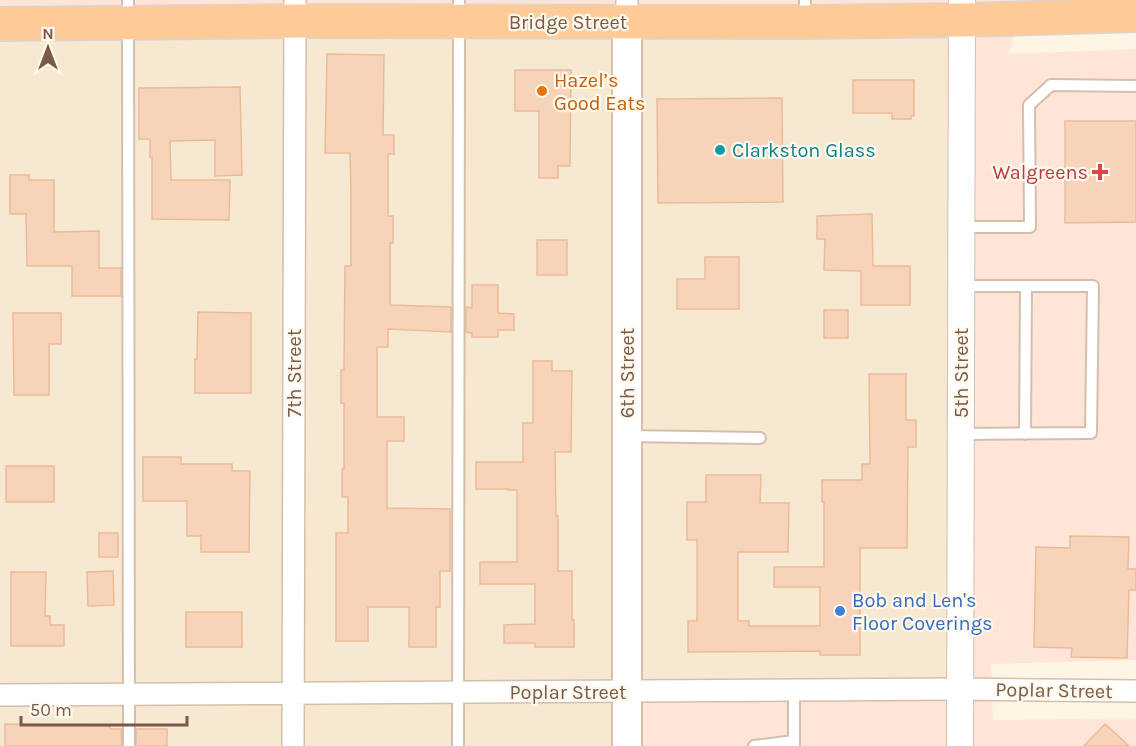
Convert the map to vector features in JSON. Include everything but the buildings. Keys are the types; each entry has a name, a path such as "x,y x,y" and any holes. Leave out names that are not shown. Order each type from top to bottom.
{"highway":[{"name":"Bridge Street","path":"0,24 128,11 962,10 1136,15"}],"main road":[{"name":"6th Street","path":"627,11 627,746"}],"street":[{"name":"5th Street","path":"960,746 962,10"},
{"name":"7th Street","path":"293,746 295,11"},
{"name":"Poplar Street","path":"0,695 960,689 1136,691"}],"lane":[{"path":"128,11 129,746"},
{"path":"458,746 459,11"},
{"path":"962,227 1030,227 1029,105 1051,85 1136,86"},
{"path":"961,286 1093,286 1091,433 961,434"},
{"path":"1025,434 1026,286"},
{"path":"627,436 760,438"},
{"path":"754,746 794,744 794,691"}],"shaded area":[{"path":"0,0 1023,0 1009,54 1136,49 1136,660 991,664 993,720 1136,719 1136,746 627,746 627,692 960,689 961,20 0,24"},
{"path":"962,20 960,689 627,746 0,746 0,23"}],"place":[{"name":"Hazel’s Good Eats","path":"542,91"},
{"name":"Clarkston Glass","path":"720,150"},
{"name":"Walgreens","path":"1100,172"},
{"name":"Bob and Len's Floor Coverings","path":"840,611"}]}
